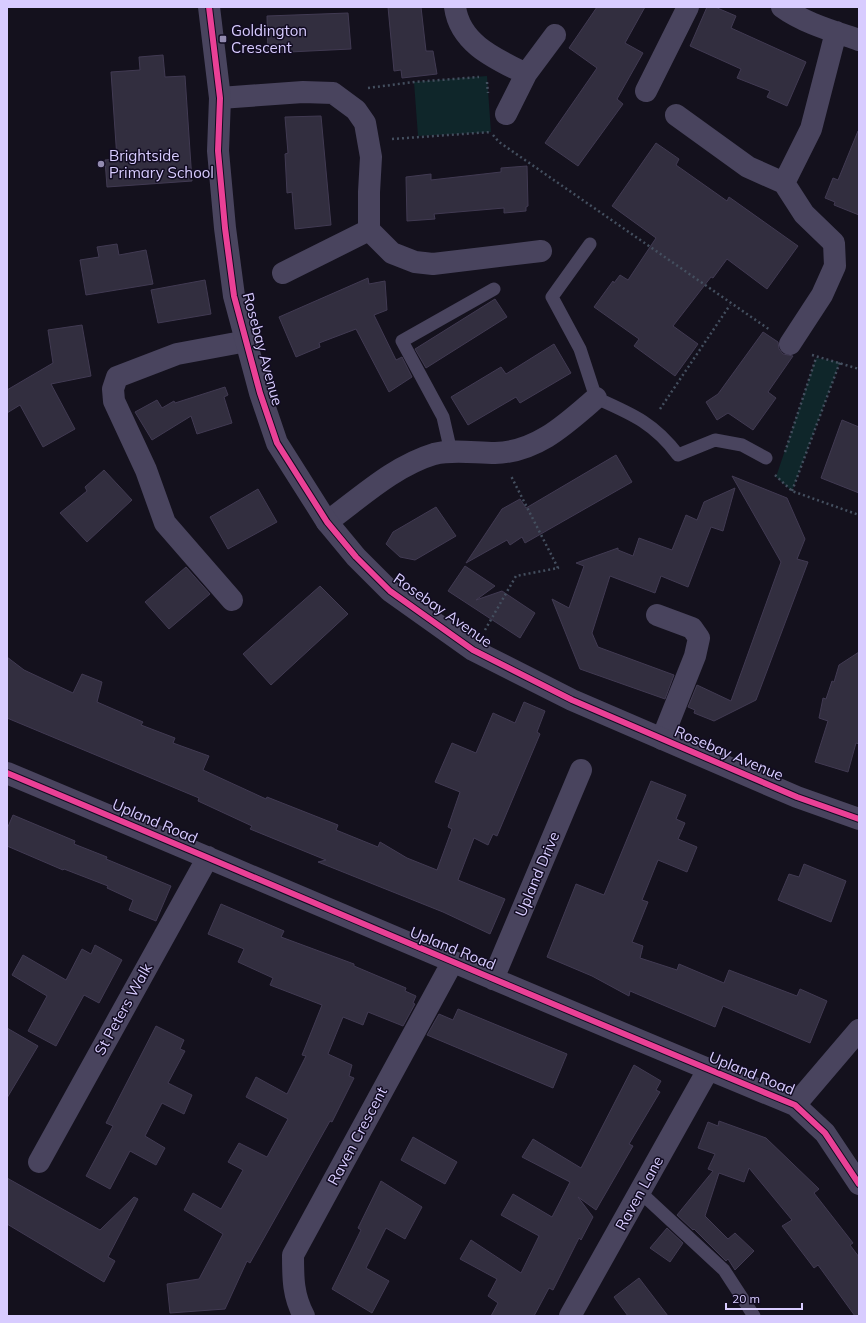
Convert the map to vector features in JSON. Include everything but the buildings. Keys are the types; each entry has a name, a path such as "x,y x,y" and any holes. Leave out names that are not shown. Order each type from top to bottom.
{"street":[{"name":"Rosebay Avenue","path":"209,7 220,98 218,151 225,228 234,296 260,393 277,443 326,522 356,557 390,591 473,650 572,700 797,797 859,819"},
{"path":"455,7 456,20 473,44 494,69 526,74"},
{"path":"646,91 688,7"},
{"path":"789,9 836,32 859,40"},
{"path":"784,183 811,129 836,32"},
{"path":"506,114 526,74 555,35"},
{"path":"220,98 303,92 333,93 356,110 365,123 371,158 369,230 392,253 415,262 433,264 541,251"},
{"path":"676,115 748,167 784,183 804,214 834,242 835,266 822,295 790,344"},
{"path":"283,273 369,230"},
{"path":"232,600 165,523 146,470 118,414 114,401 113,389 117,377 177,354 247,341"},
{"path":"326,522 384,480 412,463 435,454 451,452 499,452 521,449 544,439 568,422 596,398"},
{"path":"657,615 692,628 699,638 695,656 662,739"},
{"name":"Upland Drive","path":"494,979 580,770"},
{"name":"Upland Road","path":"7,774 208,857 452,963 494,979 795,1106 825,1132 859,1184"},
{"name":"St Peters Walk","path":"39,1162 208,857"},
{"name":"Raven Crescent","path":"304,1316 296,1303 293,1283 293,1255 452,963"},
{"path":"795,1106 859,1030"},
{"name":"Raven Lane","path":"570,1316 708,1070"}],"lane":[{"path":"590,244 552,297 580,349 596,398 633,414 649,424 664,437 678,455 716,440 742,445 766,458"},
{"path":"451,452 443,417 402,341 494,289"},
{"path":"640,1192 724,1270 754,1316"}],"path":[{"path":"333,93 494,69 489,100"},
{"path":"369,142 491,132 499,142 730,305 790,344 816,358 840,362 859,369"},
{"path":"649,424 730,305"},
{"path":"784,455 816,358"},
{"path":"792,491 840,362"},
{"path":"473,650 516,576 558,568 499,452"},
{"path":"766,458 776,477 792,491 859,515"},
{"path":"776,477 778,470"}],"green space":[{"path":"487,76 491,132 418,136 414,82"},
{"path":"816,358 840,362 792,491 776,477"}],"cycle path":[{"path":"209,7 220,98 218,151 225,228 234,296 260,393 277,443 327,522 356,557 390,591 473,650 572,700 797,797 859,819"},
{"path":"7,773 795,1105 825,1133 859,1184"}],"place":[{"name":"Goldington Crescent","path":"223,39"},
{"name":"Brightside Primary School","path":"101,164"}]}
